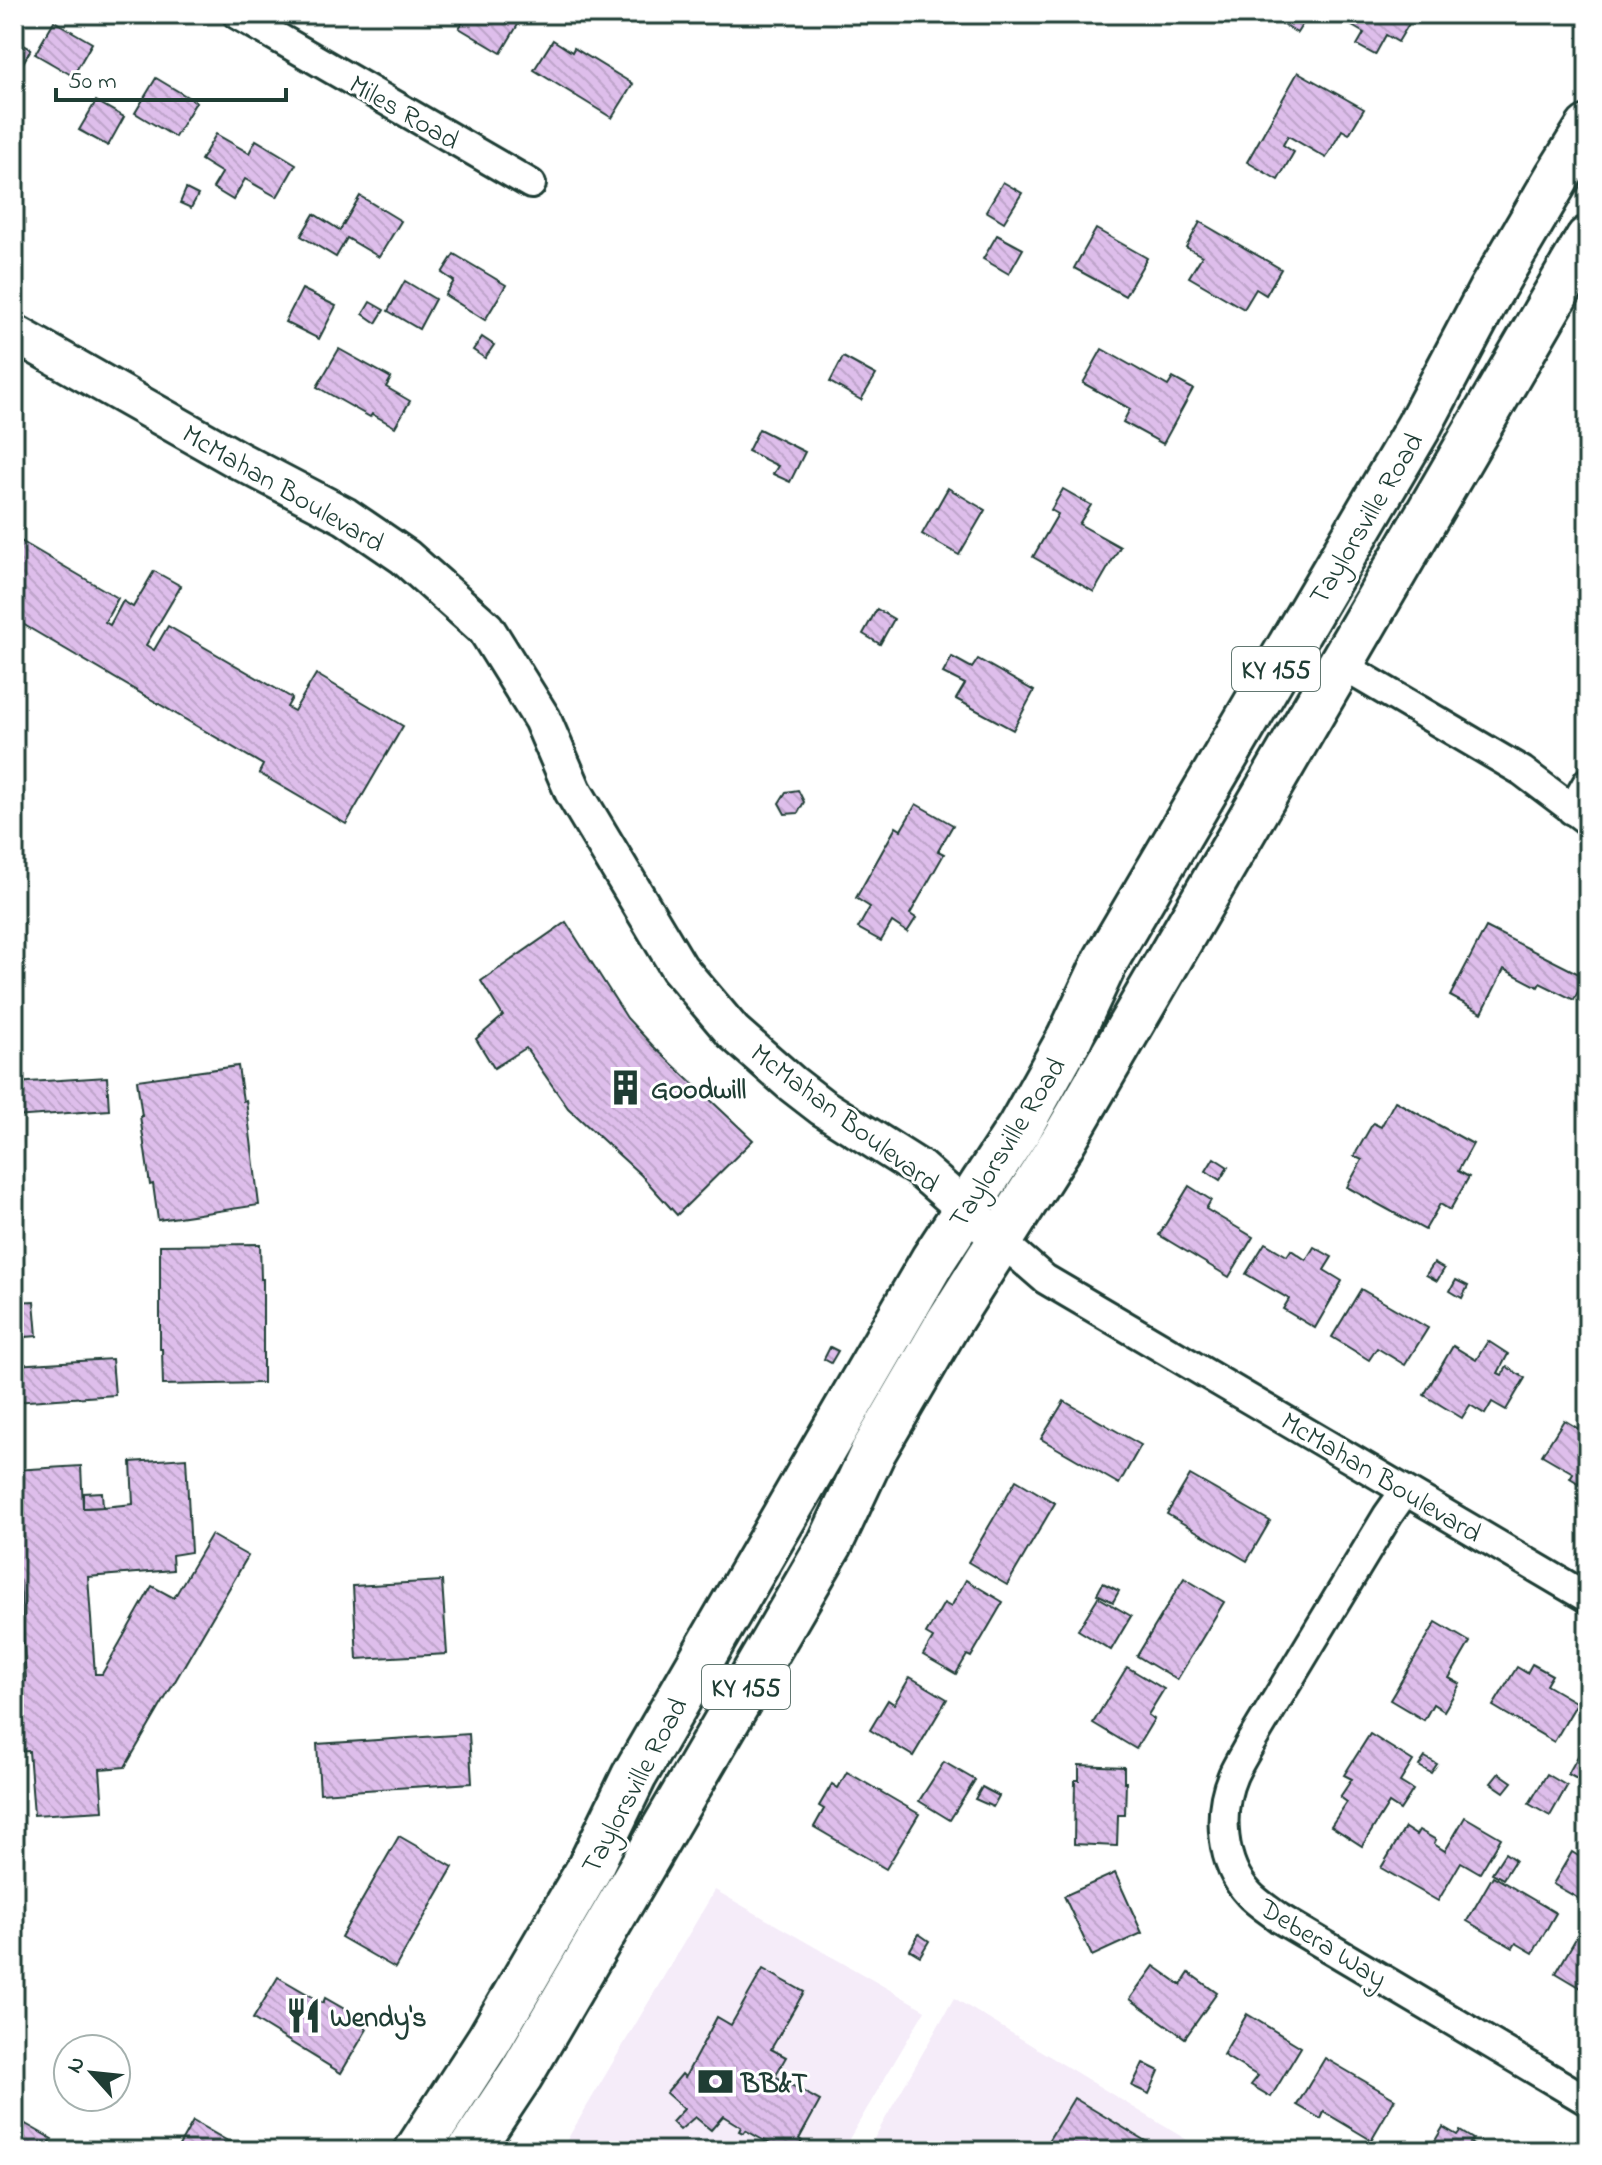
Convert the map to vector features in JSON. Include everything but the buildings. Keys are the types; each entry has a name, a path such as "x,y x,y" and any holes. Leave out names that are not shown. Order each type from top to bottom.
{"main road":[{"name":"Taylorsville Road","path":"417,2151 489,2040 589,1869 641,1762 933,1260 1020,1127 1069,1039 1106,960 1418,428 1490,292 1588,128"},
{"name":"Taylorsville Road","path":"470,2151 521,2074 830,1544 873,1452 948,1323 1062,1143 1588,239"}],"street":[{"name":"Miles Road","path":"237,14 531,184"},
{"name":"McMahan Boulevard","path":"14,333 238,460 345,516 405,557 486,629 542,719 573,791 679,968 733,1032 791,1083 843,1121 920,1169 1045,1279 1588,1598"},
{"path":"1340,664 1522,771 1580,816 1588,782"},
{"name":"Debera Way","path":"1405,1491 1232,1776 1223,1816 1226,1848 1237,1877 1249,1895 1279,1918 1588,2101"}],"shaded area":[{"path":"715,1890 925,2010 842,2151 562,2151 561,2150"},
{"path":"954,1998 1205,2151 867,2151"}],"place":[{"name":"Goodwill","path":"625,1088"},
{"name":"Wendy's","path":"304,2016"},
{"name":"BB&T","path":"715,2082"}]}
